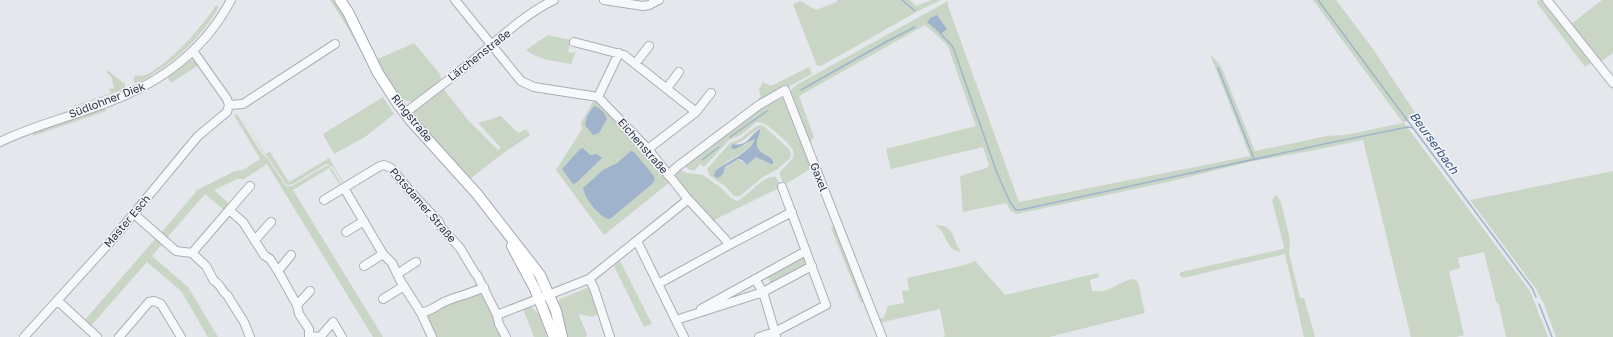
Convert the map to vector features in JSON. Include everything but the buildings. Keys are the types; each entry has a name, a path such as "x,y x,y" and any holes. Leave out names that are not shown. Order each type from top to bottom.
{"main road":[{"name":"Ringstraße","path":"340,0 348,12 378,73 405,113 468,183 534,266 550,294 562,337"},
{"name":"Ringstraße","path":"500,225 539,299 554,337"}],"street":[{"name":"Südlohner Diek","path":"0,142 27,130 94,108 142,88 174,67 193,50 212,29 231,0"},
{"path":"455,0 516,76 528,85 534,87 598,97 619,53"},
{"name":"Lärchenstraße","path":"405,113 543,5 554,0"},
{"path":"604,0 643,6 649,5 658,0"},
{"path":"1547,0 1613,83"},
{"path":"574,42 619,53 667,88 696,112"},
{"path":"193,50 228,99 229,106 243,104 335,44"},
{"path":"635,64 649,46"},
{"path":"667,88 679,72"},
{"name":"Gaxel","path":"668,175 759,105 785,90 882,337"},
{"path":"648,149 696,112 711,93"},
{"name":"Eichenstraße","path":"598,97 648,149 687,198 725,239 728,245"},
{"name":"Master Esch","path":"24,337 58,301 134,214 198,136 227,112 229,106"},
{"name":"Potsdamer Straße","path":"324,200 380,166 388,166 450,235 477,275 498,315 499,324 506,337"},
{"path":"192,253 250,186"},
{"path":"759,337 775,335 826,305 782,187"},
{"path":"344,188 383,254 392,263 421,313 432,337"},
{"path":"498,315 589,279 685,202 687,198"},
{"path":"229,210 243,222 264,255 270,259 278,271 297,305 299,314 309,329 309,336 320,337 333,322 342,337"},
{"path":"658,284 728,245 792,212"},
{"path":"134,214 176,251 192,253 206,266 214,281 217,282 224,293 228,295 244,322 250,337"},
{"path":"346,232 364,221"},
{"path":"255,240 271,222"},
{"path":"637,241 684,337"},
{"path":"688,316 806,251"},
{"path":"364,266 383,254"},
{"path":"278,271 291,255"},
{"path":"398,274 416,262"},
{"path":"676,320 763,292 812,266"},
{"path":"589,279 594,288 610,337"},
{"path":"755,279 763,292 775,335"},
{"path":"383,299 404,286"},
{"path":"421,313 444,302 484,288"},
{"path":"297,305 310,291"},
{"path":"58,301 97,337"},
{"path":"119,337 149,302 154,301 161,304 181,337"}],"green space":[{"path":"330,0 337,0 395,104 393,106 346,26"},
{"path":"837,0 910,0 916,6 932,0 941,0 918,11 821,66 817,66 793,4 801,1 816,10 837,2"},
{"path":"1313,0 1336,0 1373,49 1416,114 1404,123 1530,291 1548,337 1506,337 1499,305 1496,301 1484,252 1458,258 1460,268 1449,271 1464,335 1456,337 1411,337 1363,140 1249,162 1168,182 1016,214 1011,211 1006,203 963,212 960,176 989,166 983,147 891,169 886,149 976,126 948,47 925,25 799,96 814,137 810,142 824,181 790,92 798,84 948,1 948,6 1019,202 1250,156 1210,54 1221,66 1255,151 1327,136 1345,135 1403,123"},
{"path":"1538,0 1542,0 1591,62 1585,67 1537,3"},
{"path":"1602,0 1613,0 1613,53 1600,62 1571,24"},
{"path":"216,5 219,7 213,17 191,44 164,67 140,82 135,83 133,80 135,76 143,76 153,71 174,55 193,35"},
{"path":"548,35 571,40 568,52 573,53 576,51 571,64 541,58 526,50"},
{"path":"414,43 440,74 441,79 415,102 404,100 400,101 374,59 378,59"},
{"path":"191,60 200,64 171,83 168,78 169,75"},
{"path":"809,67 812,74 760,102 758,99 761,97 759,90 763,82 771,86"},
{"path":"1596,68 1613,86 1613,90"},
{"path":"107,70 125,84 125,89 74,107 73,106 111,93 109,89 114,88 111,76 107,73"},
{"path":"442,87 468,120 498,150 501,148 478,123 501,116 518,133 526,129 530,135 502,154 470,179 413,117 413,110"},
{"path":"383,97 394,114 365,137 334,154 323,134"},
{"path":"780,98 784,99 810,169 784,185 779,173 792,159 794,155 793,150 784,139 769,127 757,122 741,135 729,140 704,167 700,164 694,171 684,167 683,165 732,126"},
{"path":"594,100 602,106 670,182 604,235 556,170 582,129 581,123"},
{"path":"104,108 106,111 33,136 33,131"},
{"path":"239,112 265,154 270,152 289,182 329,158 344,183 333,167 326,164 295,183 289,185 286,184 263,152"},
{"path":"237,114 260,151 268,159 286,186 292,186 326,166 329,166 332,169 341,184 340,185 329,168 293,190 383,337 373,337 267,164 244,179 237,179 214,190 230,205 225,211 205,194 165,240 159,235 196,192 195,191 235,171 243,170 260,159 234,115"},
{"path":"761,125 765,127 789,149 791,154 790,158 778,169 763,177 740,196 734,196 725,186 710,176 707,169 730,143 740,139 755,127","holes":["760,129 757,143 758,149 773,159 775,162 774,163 756,157 747,165 739,160 734,160 722,171 714,173 724,164 747,150 755,139 745,145 731,145 739,142"]},
{"path":"679,169 687,173 703,175 721,188 731,198 737,201 761,182 771,177 776,177 781,187 716,219 714,222 680,184 676,175"},
{"path":"1613,171 1613,337 1556,337 1544,304 1536,289 1470,200"},
{"path":"1276,195 1281,202 1290,240 1289,253 1300,298 1304,298 1315,337 1304,337 1285,254 1183,278 1179,275 1181,272 1283,249 1284,247 1272,200"},
{"path":"935,225 941,225 950,230 961,252 956,251 949,245 942,232"},
{"path":"835,226 865,300 861,303 831,228"},
{"path":"156,238 162,244 152,256 188,287 218,337 208,337 181,291 147,262 90,327 83,322"},
{"path":"804,255 808,265 771,285 767,275"},
{"path":"620,261 652,324 644,327 614,266"},
{"path":"975,261 1005,295 1098,273 1099,277 1090,280 1092,291 1104,291 1128,280 1134,279 1138,282 1145,313 1049,337 943,337 945,336 940,309 879,323 878,319 884,317 888,306 904,303 902,291 909,290 907,278 965,265"},
{"path":"589,287 598,313 593,317 578,314 587,334 586,337 564,337 558,306 560,299"},
{"path":"479,292 484,294 502,333 500,337 434,337 425,316 426,313"},
{"path":"530,305 537,313 539,313 547,337 534,337 523,309 516,312 515,309"}],"water":[{"path":"937,15 947,29 941,34 927,22 930,18"},
{"path":"594,106 602,111 607,119 599,133 593,135 585,125 587,116"},
{"path":"760,129 757,143 758,149 771,158 774,163 771,164 756,157 747,165 742,160 738,159 725,167 723,174 718,178 715,177 715,171 748,149 755,139 735,149 731,148 732,144 742,144"},
{"path":"583,148 590,155 597,154 602,158 576,183 573,184 562,169 580,149"},
{"path":"631,151 634,152 654,176 655,180 610,219 606,218 597,212 593,207 586,197 583,188 603,170 617,163"}],"waterway":[{"path":"902,0 915,11"},
{"name":"Beurserbach","path":"1318,0 1532,288 1536,297"},
{"path":"801,90 915,27"},
{"path":"940,33 953,47 997,173 1010,202 1016,210 1329,143 1408,127 1413,128"},
{"path":"1218,68 1254,159"},
{"path":"730,137 767,111"},
{"path":"702,160 719,147"},
{"name":"Beurserbach","path":"1539,304 1552,337"}]}
